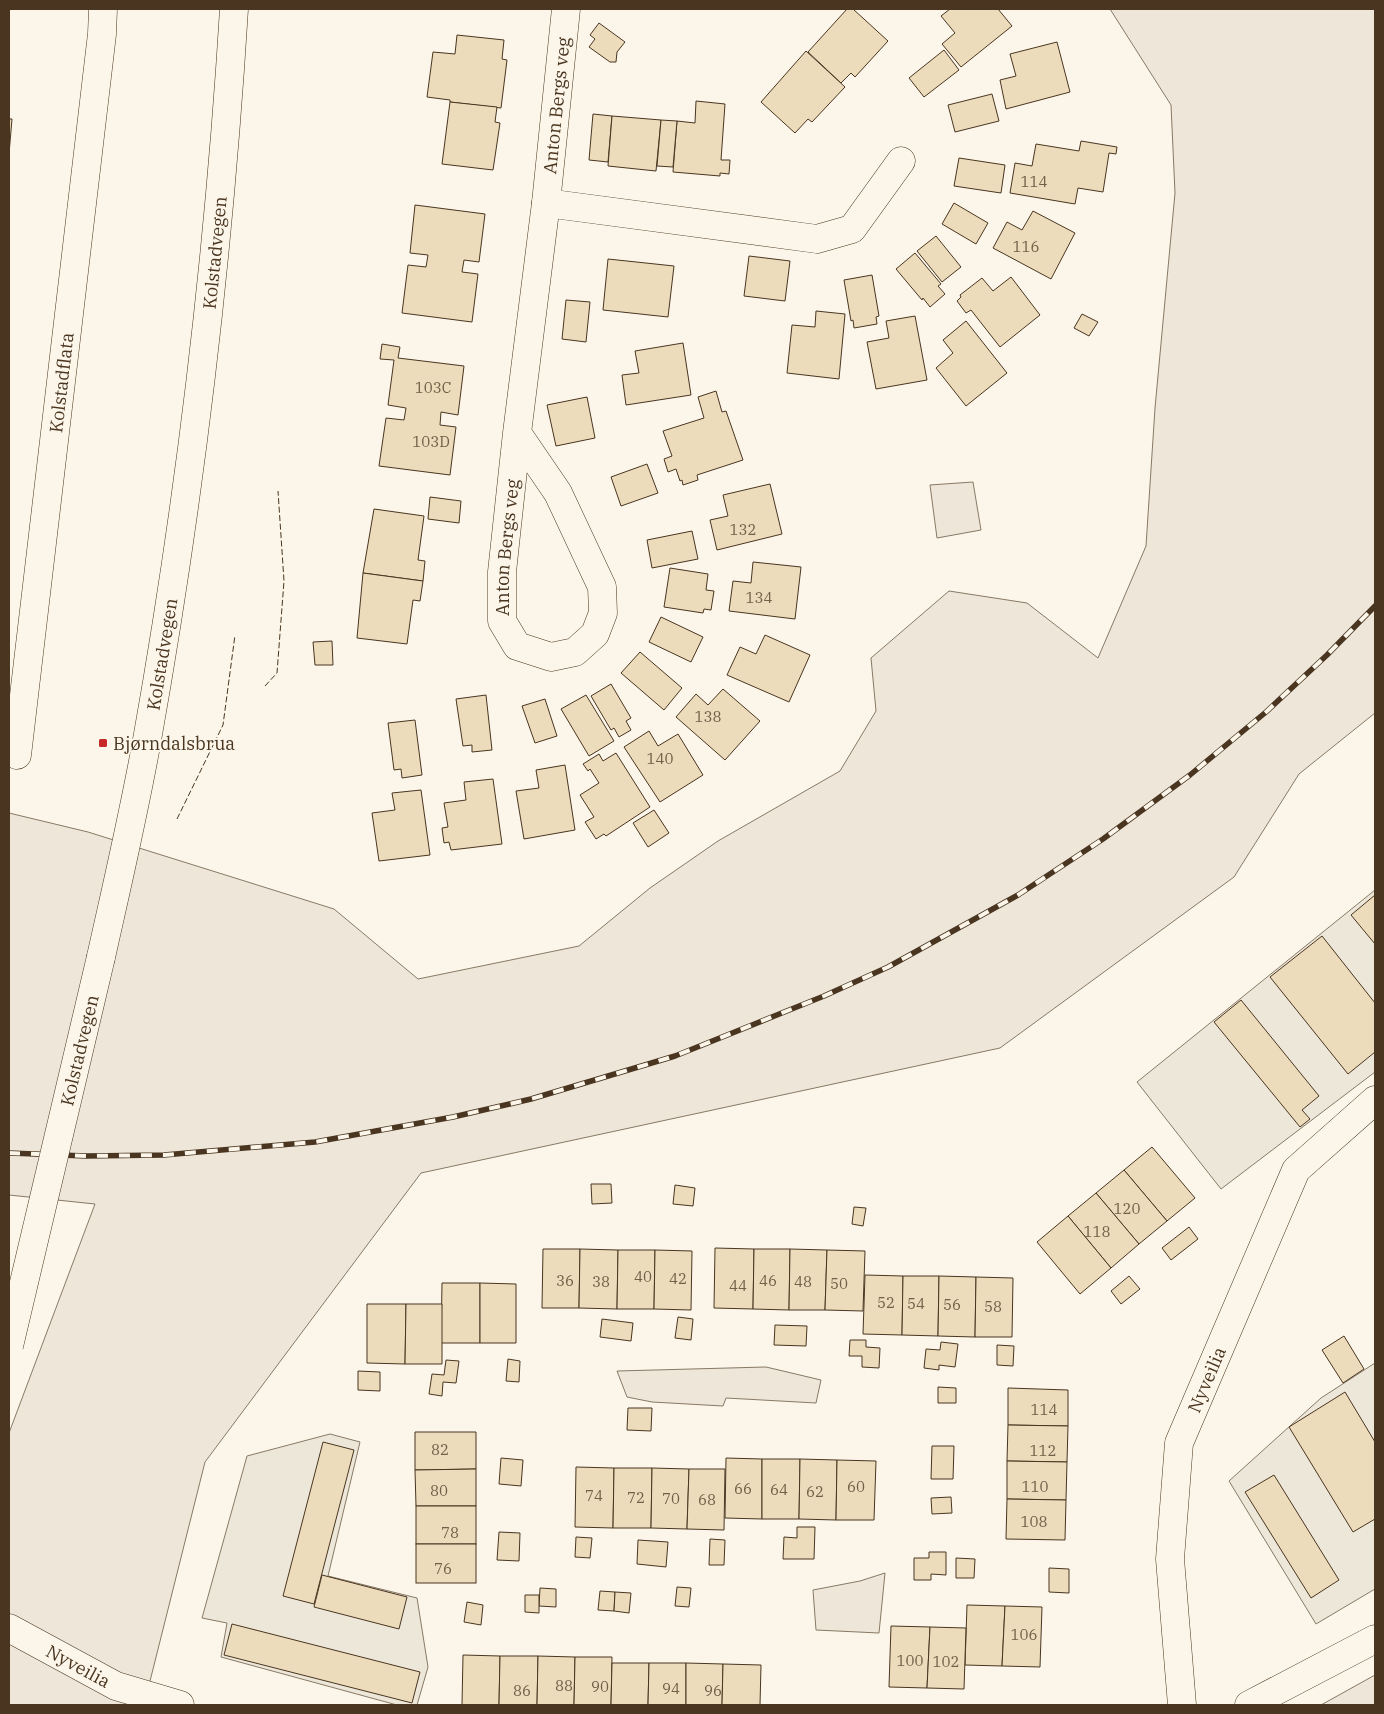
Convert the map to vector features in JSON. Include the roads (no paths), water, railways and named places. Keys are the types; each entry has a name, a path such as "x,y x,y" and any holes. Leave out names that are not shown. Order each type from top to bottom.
{"street":[{"name":"Kolstadflata","path":"17,755 103,9"},
{"name":"Kolstadvegen","path":"9,1346 101,957 147,741 173,581 207,322 230,78 234,9"},
{"name":"Anton Bergs veg","path":"517,434 558,493 602,587 603,613 595,634 575,652 551,657 517,646 502,621 502,572 517,434 546,203 566,9"},
{"path":"546,203 817,239 852,229 901,161"},
{"name":"Nyveilia","path":"1182,1705 1170,1559 1179,1442 1296,1170 1375,1100"},
{"name":"Nyveilia","path":"9,1628 116,1686 180,1705"},
{"path":"1249,1705 1375,1639"}],"railway":[{"path":"9,1153 86,1156 164,1155 315,1142 453,1117 531,1099 675,1056 824,996 888,967 1018,895 1103,839 1190,775 1266,712 1327,655 1375,606"}],"place":[{"name":"Bjørndalsbrua","path":"103,743"}]}
